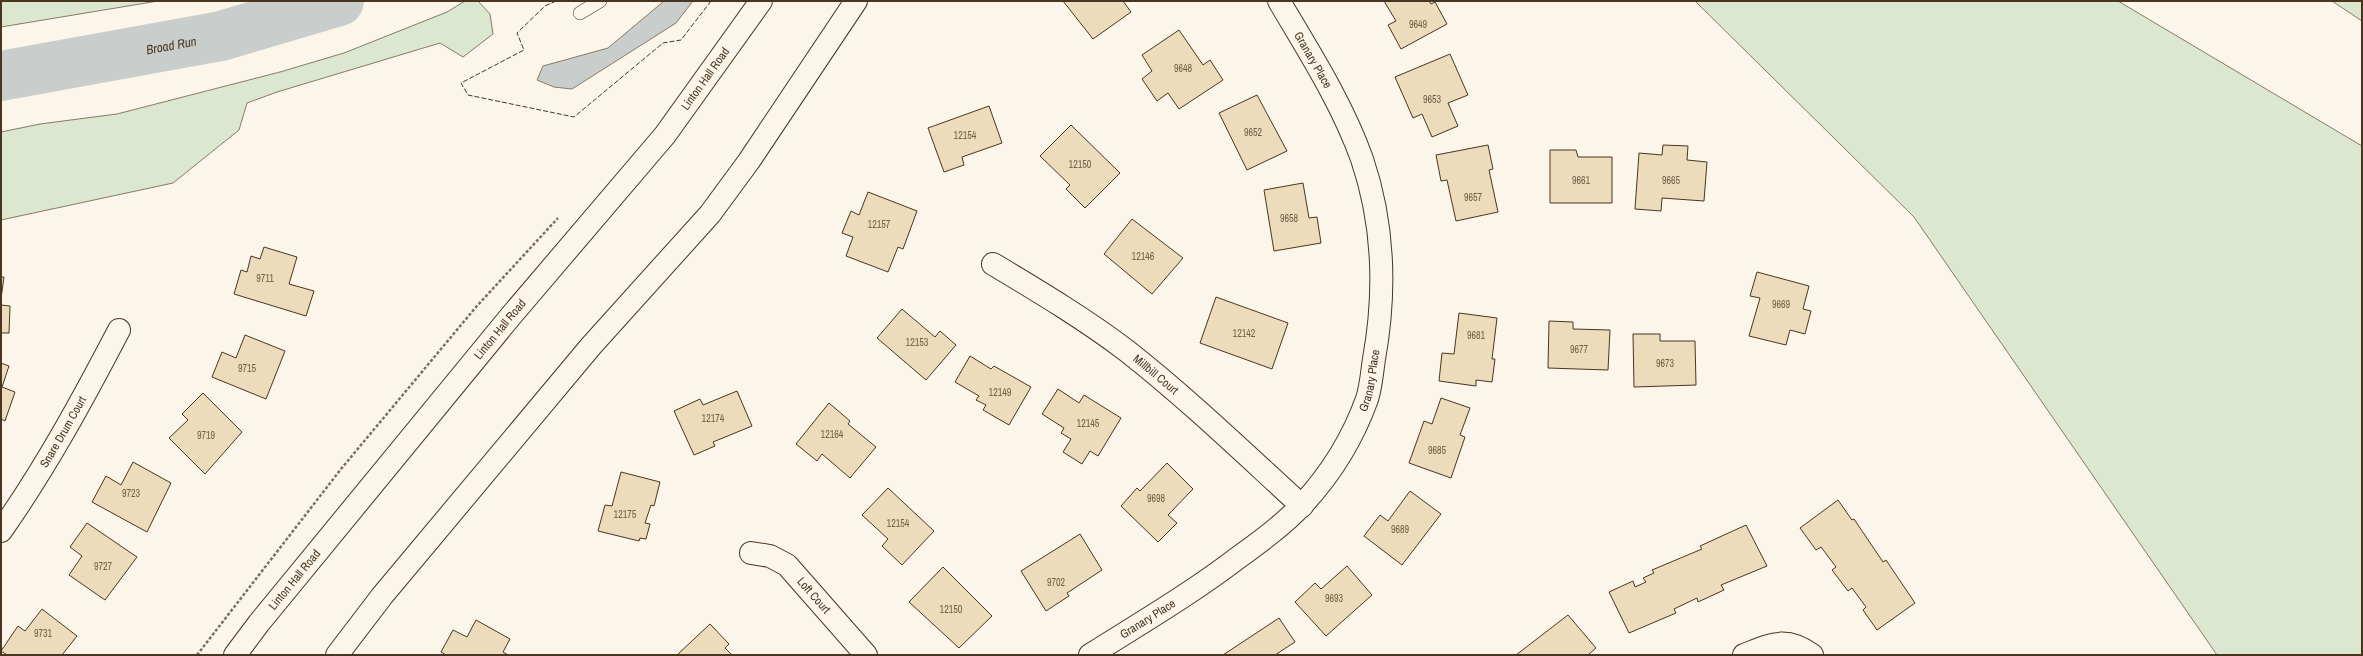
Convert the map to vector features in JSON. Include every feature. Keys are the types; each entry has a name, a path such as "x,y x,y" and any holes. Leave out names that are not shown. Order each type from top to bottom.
{"street":[{"name":"Linton Hall Road","path":"235,655 259,622 510,317 665,135 761,1"},
{"path":"337,655 382,596 591,346 710,214 749,161 856,1"},
{"name":"Granary Place","path":"1090,655 1207,581 1274,532 1302,506 1324,478 1349,440 1367,397 1378,336 1382,258 1377,213 1362,159 1340,107 1280,1"},
{"name":"Millbill Court","path":"993,264 1044,294 1126,350 1180,394 1302,506"},
{"name":"Snare Drum Court","path":"1,531 30,490 71,420 119,330"},
{"name":"Loft Court","path":"751,553 770,556 787,565 866,655"},
{"path":"1744,655 1773,644 1786,643 1802,648 1812,655"}],"lane":[{"path":"580,13 600,1"}],"path":[{"path":"197,655 341,469 476,307 562,214"}],"green space":[{"path":"1,1 158,1 1,27"},
{"path":"465,1 478,1 490,14 493,34 463,57 440,43 277,92 247,103 239,130 173,183 1,220 1,132 40,124 117,114 280,72 344,53 447,12"},
{"path":"1695,1 2118,1 2362,146 2362,655 2217,655 1914,217"},
{"path":"2332,1 2362,1 2362,21"}],"shaded area":[{"path":"664,1 693,1 676,23 572,89 554,87 537,80 543,66 608,48"}],"building":[{"path":"1063,1 1123,1 1131,12 1093,39"},
{"path":"1384,1 1429,1 1431,4 1435,2 1447,24 1401,49 1388,25 1396,21"},
{"path":"1179,30 1203,65 1210,60 1223,80 1179,109 1168,93 1157,101 1142,79 1152,71 1142,55"},
{"path":"1450,54 1468,95 1448,103 1458,126 1432,137 1422,114 1413,118 1395,77"},
{"path":"1257,95 1287,151 1247,170 1219,113"},
{"path":"989,106 1002,143 962,157 964,165 944,172 928,128"},
{"path":"1071,125 1120,173 1085,208 1066,189 1070,185 1040,156"},
{"path":"1488,145 1493,169 1489,170 1498,212 1456,221 1447,180 1441,181 1436,155"},
{"path":"1663,145 1688,146 1687,160 1707,162 1704,201 1662,198 1661,211 1635,209 1639,153 1662,155"},
{"path":"1550,150 1576,150 1578,157 1612,157 1612,203 1550,203"},
{"path":"1303,183 1309,218 1317,217 1321,243 1274,251 1264,190"},
{"path":"868,192 917,211 903,249 898,247 888,272 846,256 853,237 842,233 851,211 859,215"},
{"path":"1132,219 1183,258 1152,294 1104,254"},
{"path":"264,247 297,257 289,284 314,291 306,316 234,294 241,270 247,272 251,256 260,259"},
{"path":"1757,272 1809,286 1803,309 1811,311 1805,334 1790,330 1786,345 1749,336 1760,298 1750,296"},
{"path":"1,277 4,277 1,299"},
{"path":"1216,297 1288,323 1272,369 1200,343"},
{"path":"1,305 10,306 9,333 1,333"},
{"path":"902,309 935,337 940,331 956,345 926,380 877,338"},
{"path":"1459,313 1497,318 1492,359 1495,359 1492,382 1476,380 1476,386 1439,381 1442,353 1454,354"},
{"path":"1549,321 1573,322 1573,329 1610,330 1608,370 1548,368"},
{"path":"1633,334 1660,334 1660,341 1695,341 1696,385 1634,387"},
{"path":"245,335 285,351 266,399 212,377 222,352 236,358"},
{"path":"970,356 991,369 994,366 1031,387 1009,425 983,410 986,405 976,400 979,396 955,382"},
{"path":"1,363 9,366 2,387 15,392 5,421 1,419"},
{"path":"1058,389 1079,403 1084,395 1121,418 1098,456 1090,451 1082,464 1063,452 1071,439 1061,433 1064,428 1042,414"},
{"path":"737,391 752,426 713,442 715,446 694,455 674,411 700,399 703,405"},
{"path":"203,393 242,432 205,474 169,438 188,420 182,414"},
{"path":"1441,398 1470,408 1460,435 1465,437 1451,478 1409,463 1424,421 1432,424"},
{"path":"829,403 850,421 848,424 876,447 850,478 822,454 817,461 796,444"},
{"path":"133,462 171,483 147,532 92,502 106,476 121,485"},
{"path":"1167,463 1193,489 1168,515 1177,523 1158,542 1121,506 1137,488 1140,491"},
{"path":"621,472 660,482 654,506 651,505 645,523 650,524 646,539 640,538 639,541 598,531 605,505 612,506"},
{"path":"888,488 934,531 902,565 882,546 888,539 862,515"},
{"path":"1410,491 1441,514 1402,565 1364,536 1380,515 1388,521"},
{"path":"1838,500 1852,520 1854,519 1883,562 1886,560 1915,603 1877,630 1863,610 1866,607 1852,588 1848,591 1832,570 1836,567 1821,547 1816,550 1800,528"},
{"path":"87,523 137,557 105,600 69,575 82,556 70,547"},
{"path":"1746,525 1767,566 1721,585 1724,590 1698,602 1697,598 1674,609 1676,613 1629,633 1609,592 1633,581 1635,587 1646,582 1643,578 1654,573 1652,570 1702,549 1700,546"},
{"path":"1080,534 1102,570 1067,593 1069,596 1046,611 1021,571"},
{"path":"1347,566 1372,595 1326,636 1295,602 1315,583 1321,589"},
{"path":"943,567 992,616 959,648 909,602"},
{"path":"42,609 77,636 62,655 7,655 1,651 18,626 25,631"},
{"path":"1568,615 1596,648 1588,655 1516,655"},
{"path":"1279,618 1295,642 1275,655 1223,655"},
{"path":"476,620 510,639 503,652 508,655 446,655 441,652 453,630 467,637"},
{"path":"710,624 729,644 725,648 732,655 677,655"}],"waterway":[{"name":"Broad Run","path":"1,76 221,36 339,1"}],"fence":[{"path":"556,1 545,6 517,33 524,50 461,83 468,95 574,117 663,43 681,40 711,1"}]}
